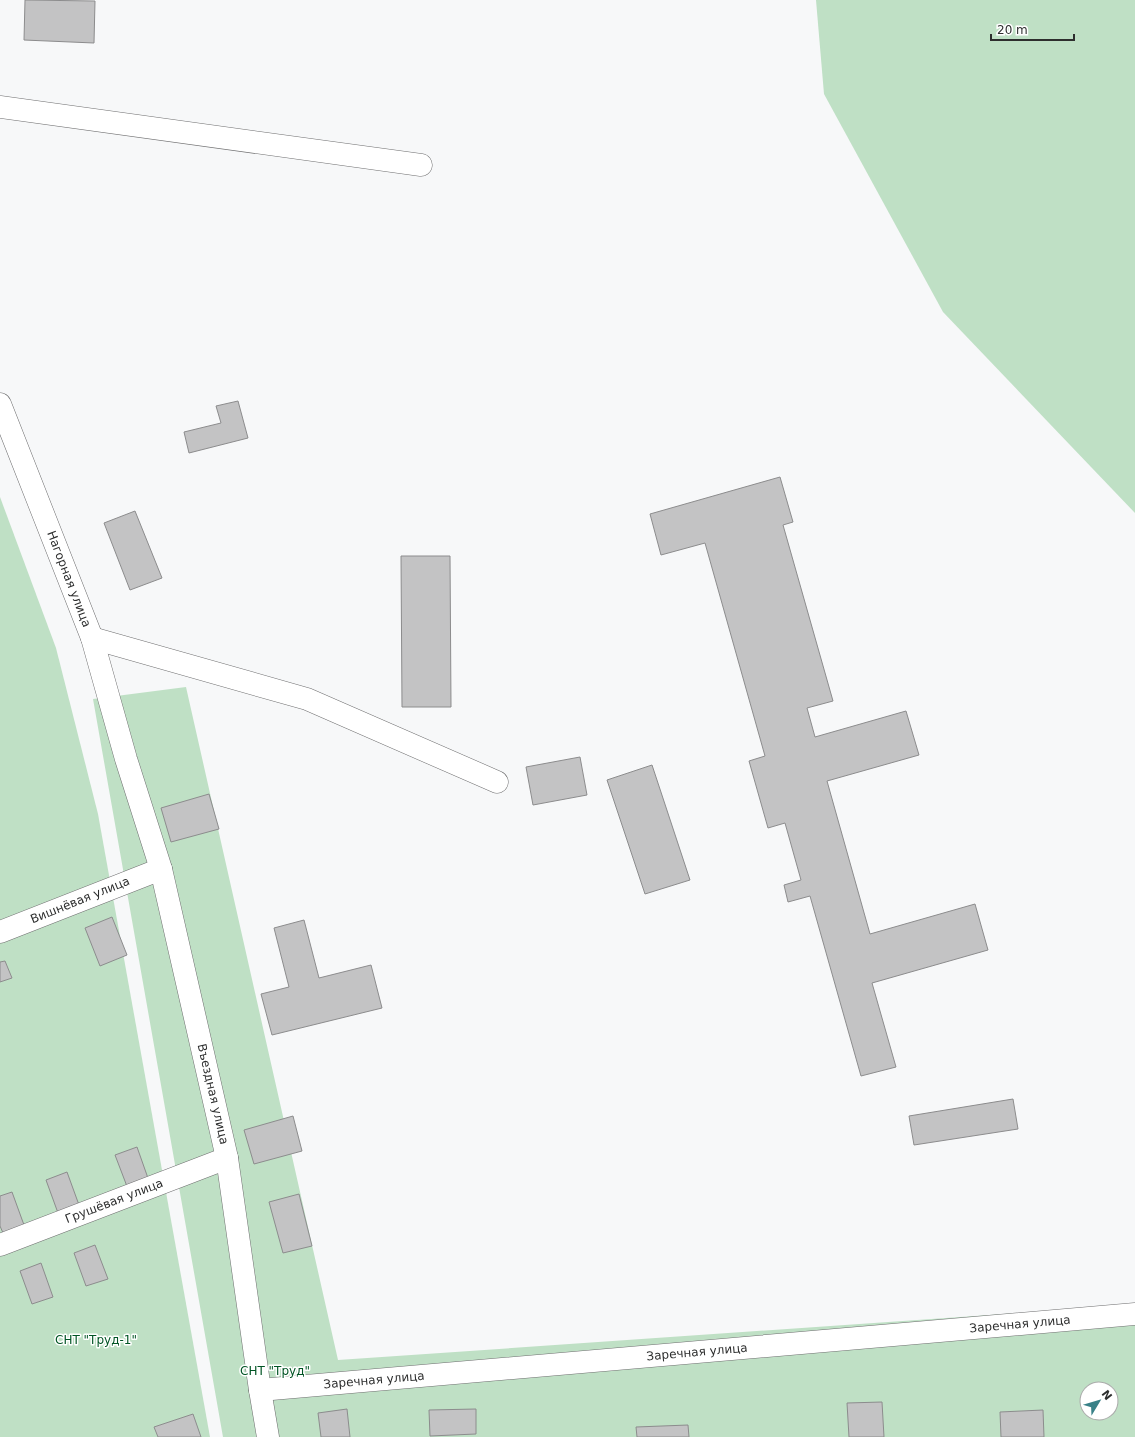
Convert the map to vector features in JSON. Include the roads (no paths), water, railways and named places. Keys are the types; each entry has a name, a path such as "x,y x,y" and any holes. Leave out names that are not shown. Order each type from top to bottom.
{"street":[{"path":"0,107 421,165"},
{"name":"Нагорная улица","path":"0,404 92,638 126,758"},
{"path":"92,638 307,699 497,782"},
{"name":"Въездная улица","path":"126,758 161,869 227,1158 268,1437"},
{"name":"Вишнёвая улица","path":"0,932 161,869"},
{"name":"Грушёвая улица","path":"0,1245 227,1158"},
{"name":"Заречная улица","path":"260,1390 1135,1314"}],"park label":[{"name":"СНТ \"Труд-1\"","path":"96,1340"},
{"name":"СНТ \"Труд\"","path":"275,1371"}]}
